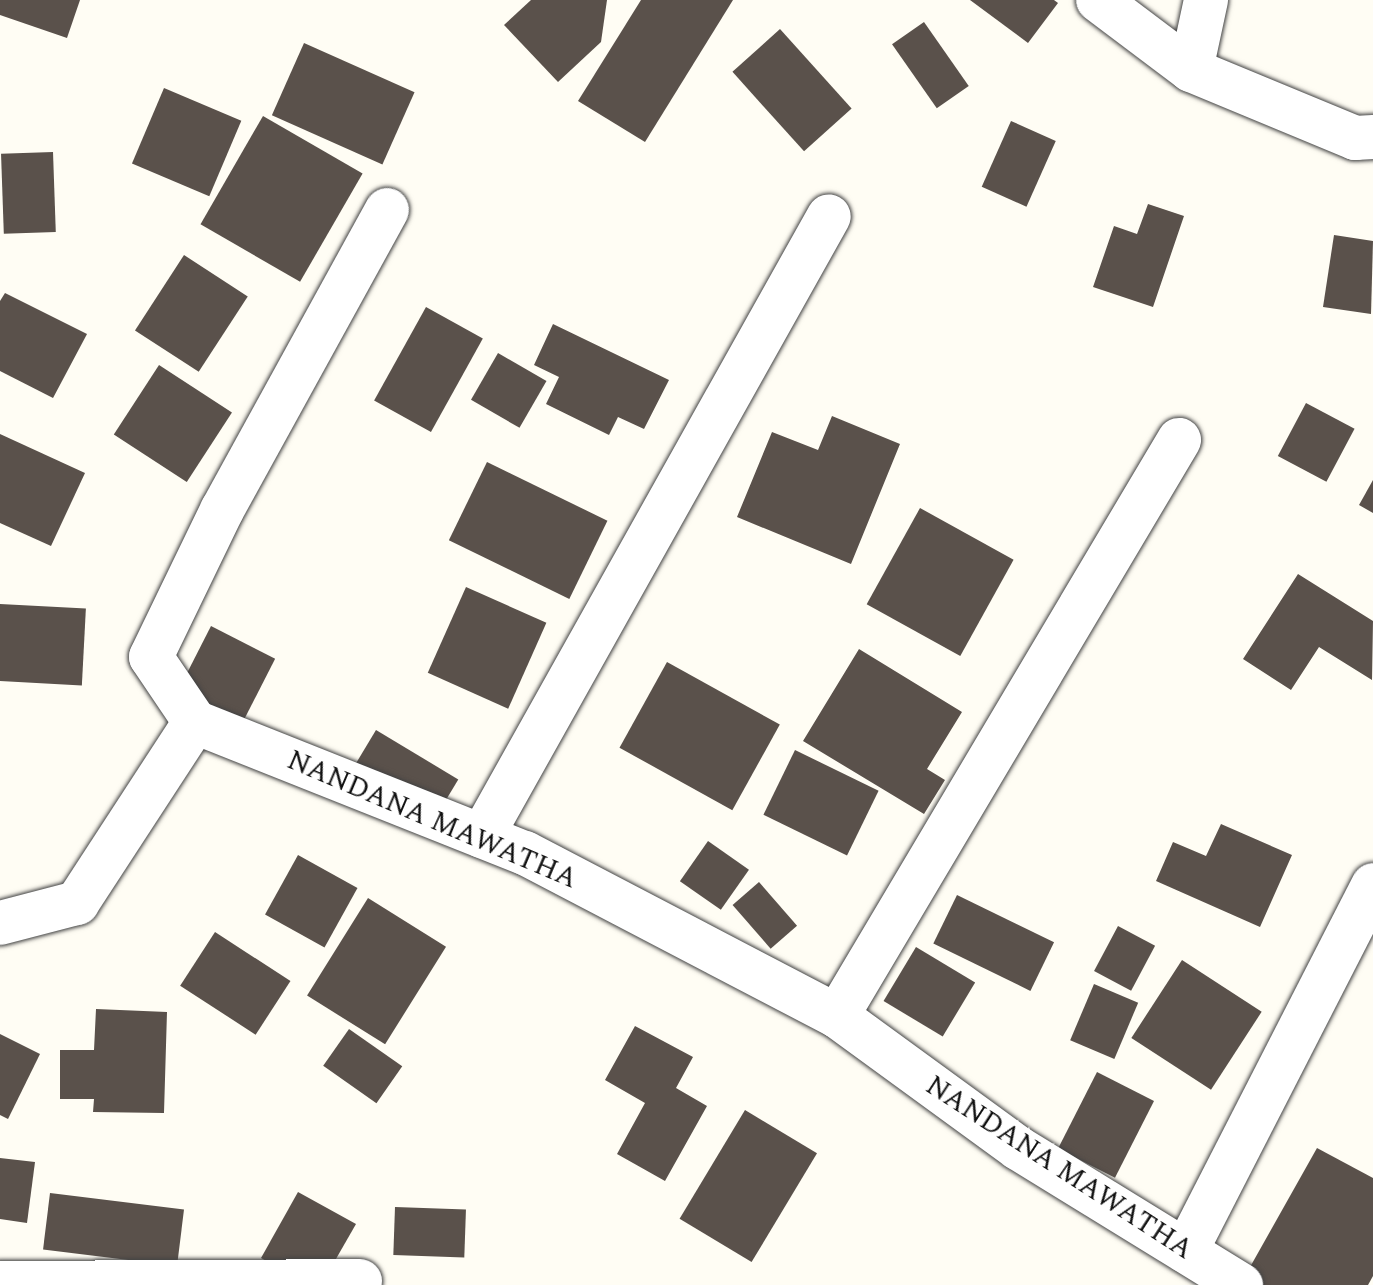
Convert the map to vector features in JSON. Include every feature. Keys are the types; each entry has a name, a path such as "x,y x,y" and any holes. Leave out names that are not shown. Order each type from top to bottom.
{"street":[{"path":"1098,0 1191,70 1355,138 1373,137"},
{"path":"1191,70 1206,0"},
{"path":"0,923 77,903 195,722 151,657 222,510 387,210"},
{"path":"482,836 829,216"},
{"path":"837,1016 1179,440"},
{"name":"NANDANA MAWATHA","path":"195,722 525,853 837,1016 1018,1148 1241,1285"},
{"path":"1186,1251 1373,885"},
{"path":"0,1283 360,1281"}],"building":[{"path":"0,0 80,0 67,38 0,15"},
{"path":"531,0 607,0 601,42 558,82 504,25"},
{"path":"641,0 733,0 645,142 578,101"},
{"path":"970,0 1054,0 1058,3 1028,43"},
{"path":"924,22 969,86 937,108 892,44"},
{"path":"780,29 852,109 804,151 732,72"},
{"path":"304,43 415,92 382,164 272,115"},
{"path":"164,88 241,121 209,196 132,163"},
{"path":"263,116 363,174 300,282 200,224"},
{"path":"1011,121 1056,141 1026,207 982,187"},
{"path":"53,152 56,232 4,234 1,154"},
{"path":"1148,204 1184,216 1153,307 1093,287 1114,226 1137,234"},
{"path":"1334,235 1373,241 1371,314 1323,307"},
{"path":"184,255 248,296 199,372 135,330"},
{"path":"5,293 87,334 53,398 0,371 0,301"},
{"path":"426,307 483,339 431,432 374,401"},
{"path":"553,324 669,380 644,429 618,417 609,435 546,404 559,377 534,365"},
{"path":"498,353 546,381 519,428 471,400"},
{"path":"159,365 232,412 187,482 114,435"},
{"path":"1306,403 1355,429 1326,482 1278,456"},
{"path":"832,416 900,444 851,564 737,517 772,432 818,450"},
{"path":"0,434 85,473 51,546 0,523"},
{"path":"487,462 607,521 569,599 449,540"},
{"path":"1373,480 1373,513 1359,505"},
{"path":"920,508 1014,560 960,656 867,604"},
{"path":"1298,574 1373,621 1372,680 1319,647 1291,690 1243,659"},
{"path":"466,587 546,623 508,709 428,673"},
{"path":"0,604 86,609 82,685 0,681"},
{"path":"211,626 275,659 242,725 177,692"},
{"path":"859,649 962,712 927,769 945,780 924,814 803,741"},
{"path":"667,662 780,725 732,810 619,748"},
{"path":"376,730 458,779 426,833 344,783"},
{"path":"795,750 879,791 847,855 763,815"},
{"path":"1221,824 1292,855 1260,927 1156,881 1173,842 1206,856"},
{"path":"708,841 749,870 721,910 680,881"},
{"path":"298,855 357,888 325,947 265,914"},
{"path":"759,882 797,926 771,949 733,905"},
{"path":"957,895 1054,942 1030,991 933,944"},
{"path":"368,898 446,947 385,1044 307,996"},
{"path":"1118,926 1155,946 1131,991 1094,971"},
{"path":"215,932 290,981 256,1035 180,986"},
{"path":"916,947 975,983 943,1037 884,1001"},
{"path":"1182,960 1262,1012 1211,1090 1131,1038"},
{"path":"1094,984 1138,1003 1114,1059 1070,1040"},
{"path":"96,1009 167,1012 164,1113 93,1112 94,1099 60,1099 60,1050 94,1050"},
{"path":"635,1026 693,1057 676,1088 707,1106 665,1181 617,1154 645,1103 605,1080"},
{"path":"349,1029 402,1066 376,1103 323,1066"},
{"path":"0,1034 40,1054 8,1119 0,1115"},
{"path":"1097,1072 1154,1101 1115,1178 1058,1149"},
{"path":"745,1110 817,1153 752,1262 680,1219"},
{"path":"1317,1148 1373,1178 1373,1276 1368,1285 1262,1285 1245,1276"},
{"path":"0,1158 35,1162 27,1223 0,1219"},
{"path":"298,1192 356,1224 321,1285 309,1285 261,1258"},
{"path":"50,1193 184,1209 177,1266 43,1250"},
{"path":"395,1207 466,1209 464,1257 393,1255"}]}
